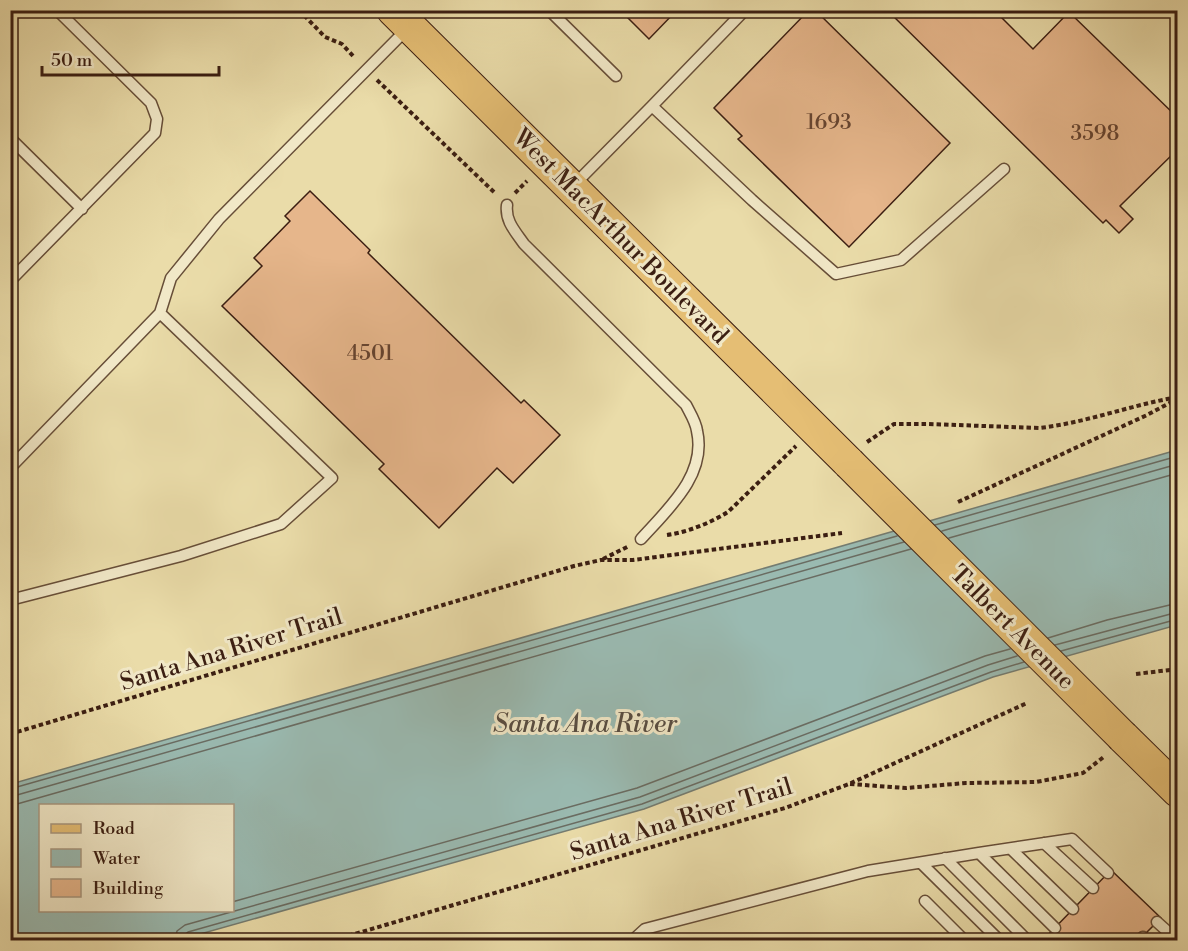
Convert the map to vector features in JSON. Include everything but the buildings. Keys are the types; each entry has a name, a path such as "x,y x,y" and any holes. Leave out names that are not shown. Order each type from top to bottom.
{"main road":[{"name":"West MacArthur Boulevard","path":"401,18 847,461"},
{"name":"Talbert Avenue","path":"847,461 1178,790"}],"lane":[{"path":"10,281 155,133 157,119 151,103 57,10"},
{"path":"549,10 616,76"},
{"path":"572,187 746,10"},
{"path":"10,468 160,314 171,278 219,219 366,69 401,18"},
{"path":"652,106 752,200 836,274 901,260 1004,169"},
{"path":"10,138 82,208"},
{"path":"507,205 506,213 510,223 524,244 686,405 697,429 699,456 690,481 641,539"},
{"path":"10,600 181,556 281,524 332,478 160,314"},
{"path":"633,940 645,929 868,871 1072,839 1108,873"},
{"path":"1044,843 1093,888"},
{"path":"1011,849 1073,909"},
{"path":"979,853 1054,928"},
{"path":"945,858 1027,940"},
{"path":"922,864 999,940"},
{"path":"925,901 964,940"},
{"path":"1157,922 1177,940"}],"path":[{"path":"299,10 325,37 342,44 507,205"},
{"path":"847,461 875,435 894,424 1039,428 1178,398"},
{"path":"958,502 1147,415 1178,398"},
{"name":"Santa Ana River Trail","path":"601,560 641,539 679,533 728,512 813,428"},
{"name":"Santa Ana River Trail","path":"10,734 574,566 601,560 633,560 842,533"},
{"path":"1136,674 1178,669"},
{"name":"Santa Ana River Trail","path":"334,940 785,808 849,784 1027,703"},
{"path":"849,784 906,788 1062,779 1083,773 1095,765 1123,737"}],"water":[{"name":"Santa Ana River","path":"1177,450 1177,625 993,677 644,809 179,940 11,940 11,784"}]}
